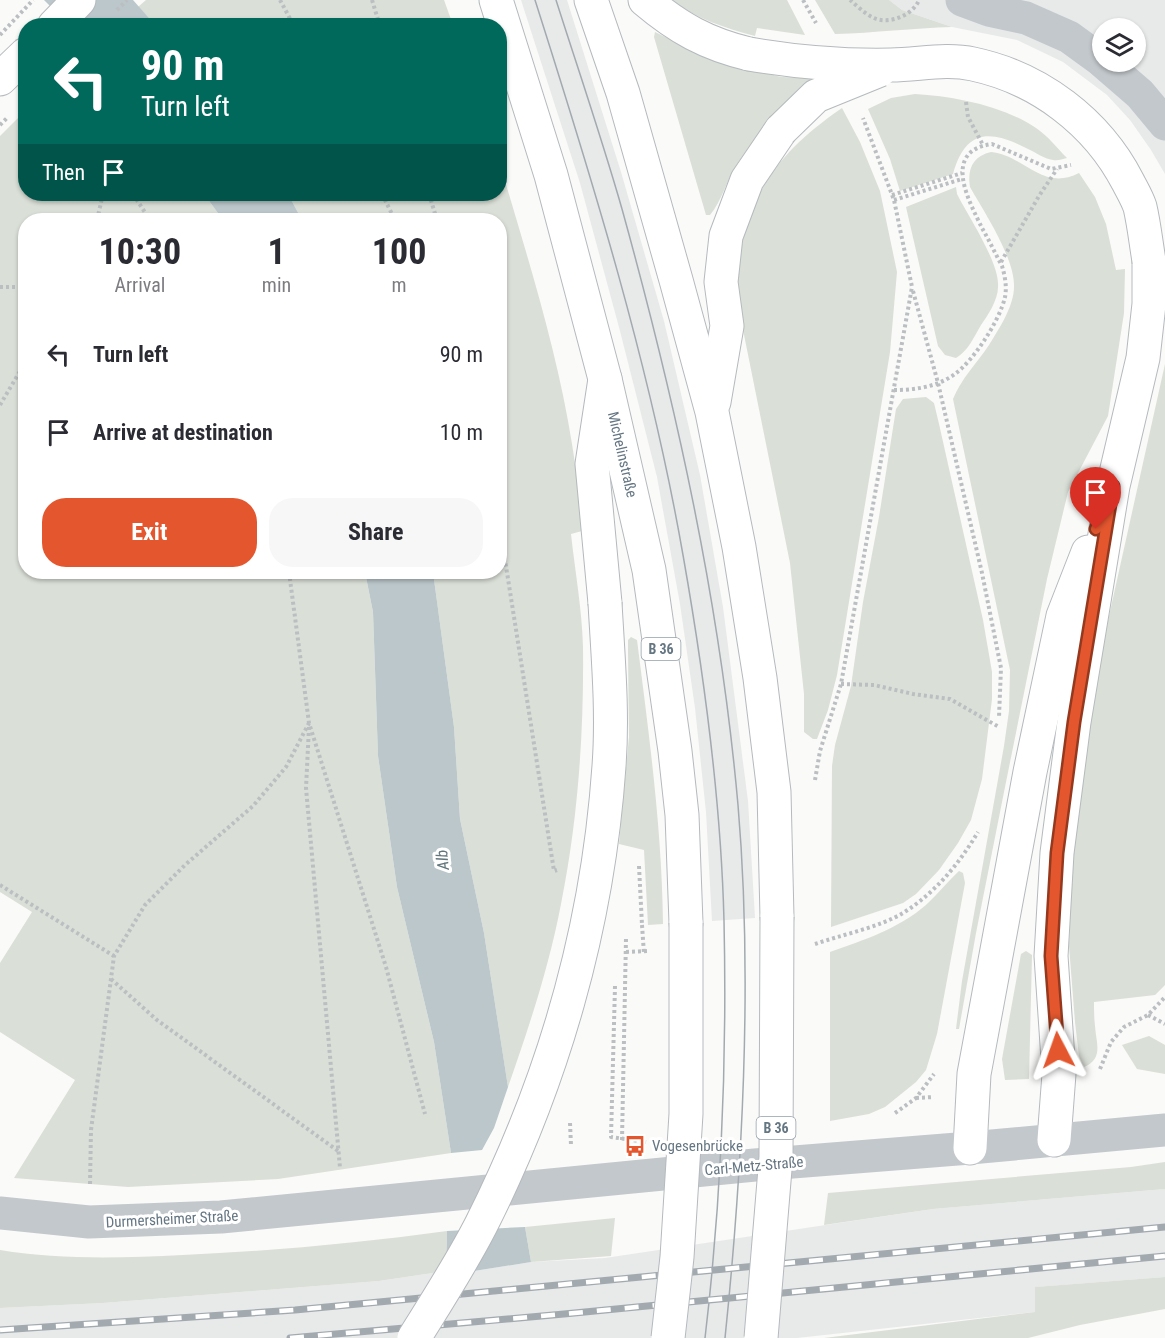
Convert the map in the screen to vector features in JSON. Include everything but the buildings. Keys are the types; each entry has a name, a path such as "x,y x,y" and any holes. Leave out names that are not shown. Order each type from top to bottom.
{"main road":[{"path":"62,18 80,0"},
{"name":"B 36","path":"591,0 623,93 712,412 739,547 762,689 774,792 777,917 776,1157 761,1338"},
{"path":"645,0 664,17 700,39 750,54 812,62 892,65 932,61 972,63 1016,78 1058,100 1089,128 1116,160 1139,205 1149,261 1149,304 1143,358 1113,486 1074,722 1057,853 1051,956 1059,1074 1054,1140"},
{"name":"Michelinstraße","path":"494,3 499,18"},
{"name":"Michelinstraße","path":"507,42 551,175 605,378 651,582 675,751 682,815 686,923 686,1114 677,1257 668,1338"},
{"path":"0,79 18,62"},
{"path":"712,412 727,326 721,282 726,236 747,180 781,130 816,96 892,65"},
{"path":"414,1338 480,1227 527,1124 574,983 597,878 609,765 610,689 605,603 592,464 605,378"},
{"path":"970,1148 974,1074 1039,728 1064,616 1113,486"}],"street":[{"path":"962,0 989,10 1026,18 1070,37 1092,53"},
{"path":"1116,72 1140,93 1165,124"},
{"name":"Carl-Metz-Straße","path":"343,1206 755,1165 1165,1130"},
{"name":"Durmersheimer Straße","path":"0,1213 89,1222 221,1217 343,1206"}],"path":[{"path":"0,35 33,0"},
{"path":"280,0 290,18"},
{"path":"372,0 378,18"},
{"path":"803,0 817,26"},
{"path":"850,0 875,19 900,19 920,0"},
{"path":"860,110 893,197 912,287 938,383 982,573 1001,668 997,739"},
{"path":"894,390 916,390 938,383 954,374 967,362 998,315 1005,298 1006,287 1000,263 967,198 962,179 966,159 970,153 983,145 992,144 1040,165 1057,169 1071,165"},
{"path":"1000,263 1057,169"},
{"path":"893,197 962,173"},
{"path":"893,197 962,179"},
{"path":"0,287 18,287"},
{"path":"815,776 841,684 912,287"},
{"path":"0,405 18,375"},
{"path":"507,572 554,871 565,870"},
{"path":"290,579 309,723 386,967 425,1114"},
{"path":"841,684 874,685 950,699 999,727"},
{"path":"89,1222 91,1130 114,956 145,905 185,865 253,806 286,767 309,723"},
{"path":"309,723 306,788 343,1206"},
{"path":"813,944 867,928 902,914 937,887 964,856 980,831 980,843"},
{"path":"629,864 639,864 642,925"},
{"path":"0,885 114,956"},
{"path":"622,1179 626,952 649,951"},
{"path":"110,978 157,1020 338,1151"},
{"path":"615,983 611,1137 650,1143"},
{"path":"1148,1015 1165,1024"},
{"path":"875,1156 874,1120 895,1113 916,1098 935,1072"}],"shaded area":[{"path":"146,0 444,0 450,18 148,18 138,7"},
{"path":"521,0 567,0 621,172 664,321 700,475 723,607 748,801 755,918 712,921 706,812 695,708 680,604 657,477 580,183"},
{"path":"672,0 787,0 805,35 757,28 755,36 691,13"},
{"path":"815,0 889,0 902,10 952,27 835,34"},
{"path":"889,0 1165,0 1165,174 1130,120 1107,95 1063,62 1017,40 952,27 902,10"},
{"path":"655,32 700,52 745,67 777,76 813,80 753,142 733,172 718,204 710,215 706,215 654,37"},
{"path":"915,94 962,100 1009,114 1040,131 1067,158 1050,159 1002,138 982,137 965,148 953,174 900,191 890,159 868,109 891,98"},
{"path":"842,108 860,142 880,191 897,272 890,352 837,675 828,710 817,739 813,739 804,732 804,694 790,563 736,295 744,236 752,210 763,187 777,166 795,146"},
{"path":"18,118 18,201 209,201 218,213 18,213 18,579 366,579 373,612 378,756 397,887 434,1042 451,1153 278,1179 128,1187 14,1178 75,1080 0,1032 0,963 32,912 0,892 0,136"},
{"path":"991,152 1013,159 1033,171 1054,178 1066,178 1079,173 1095,197 1106,224 1116,270 1125,269 1124,313 1108,416 1068,492 1047,579 959,1029 956,1029 962,981 1009,711 1010,670 953,399 1001,325 1013,294 1013,275 1010,263 970,187 969,174 973,164 980,157"},
{"path":"956,187 957,194 989,253 998,287 989,312 967,348 956,358 945,355 938,346 906,207"},
{"path":"507,188 558,373 574,455 582,531 571,534 583,647 581,744 572,840 551,951 508,1087 484,933 460,819 454,727 434,579 507,579 507,213 298,213 292,201 507,201"},
{"path":"1165,364 1165,985 1155,995 1094,1002 1097,1055 1084,1067 1079,1056 1069,946 1072,860 1083,749 1103,643"},
{"path":"926,397 934,403 983,620 992,672 992,699 982,779 971,820 958,843 939,870 916,894 903,903 831,927 832,766 835,745 851,686 896,409 903,399"},
{"path":"631,637 637,640 650,747 660,853 663,924 648,925 644,850 619,844 629,737 628,640"},
{"path":"959,871 963,873 965,883 937,1034 926,1070 916,1082 885,1107 869,1114 830,1121 830,952 904,921 926,905"},
{"path":"1026,951 1032,955 1029,1079 1005,1080 1002,1059 1021,954"},
{"path":"1149,1036 1165,1045 1165,1074 1137,1069 1122,1045"},
{"path":"1165,1162 1165,1189 933,1209 824,1225 828,1193 1131,1167"},
{"path":"1165,1189 1165,1277 1036,1287 1035,1312 797,1338 0,1338 0,1308 103,1303 379,1281 446,1271 474,1271 531,1262 605,1258 933,1209"},
{"path":"615,1218 611,1256 531,1262 525,1227"},
{"path":"447,1231 446,1271 379,1281 103,1303 0,1308 0,1250 68,1257 160,1256 315,1246"},
{"path":"1165,1277 1165,1309 1080,1325 1028,1338 824,1338 1035,1312 1035,1287"}],"water":[{"path":"44,0 133,0 149,18 62,18"},
{"path":"209,201 292,201 298,213 218,213"},
{"name":"Alb","path":"366,579 434,579 454,727 460,819 484,933 508,1087 494,1128 482,1150 451,1153 434,1042 397,887 378,756 373,612"},
{"path":"525,1227 531,1262 474,1271 446,1271 447,1231"}],"tram line":[{"path":"535,0 599,206 637,344 670,484 704,691 719,830 725,972 724,1077 719,1183 705,1338"},
{"path":"556,0 614,183 642,282 678,430 708,579 730,729 742,871 745,1005 737,1206 725,1338"}],"railway":[{"path":"0,1330 295,1310 1165,1227"},
{"path":"290,1338 1165,1256"}],"place":[{"name":"Vogesenbrücke","path":"635,1146"}],"route":[{"path":"1058,1050 1051,956 1057,853 1074,722 1113,486 1096,529"}]}
